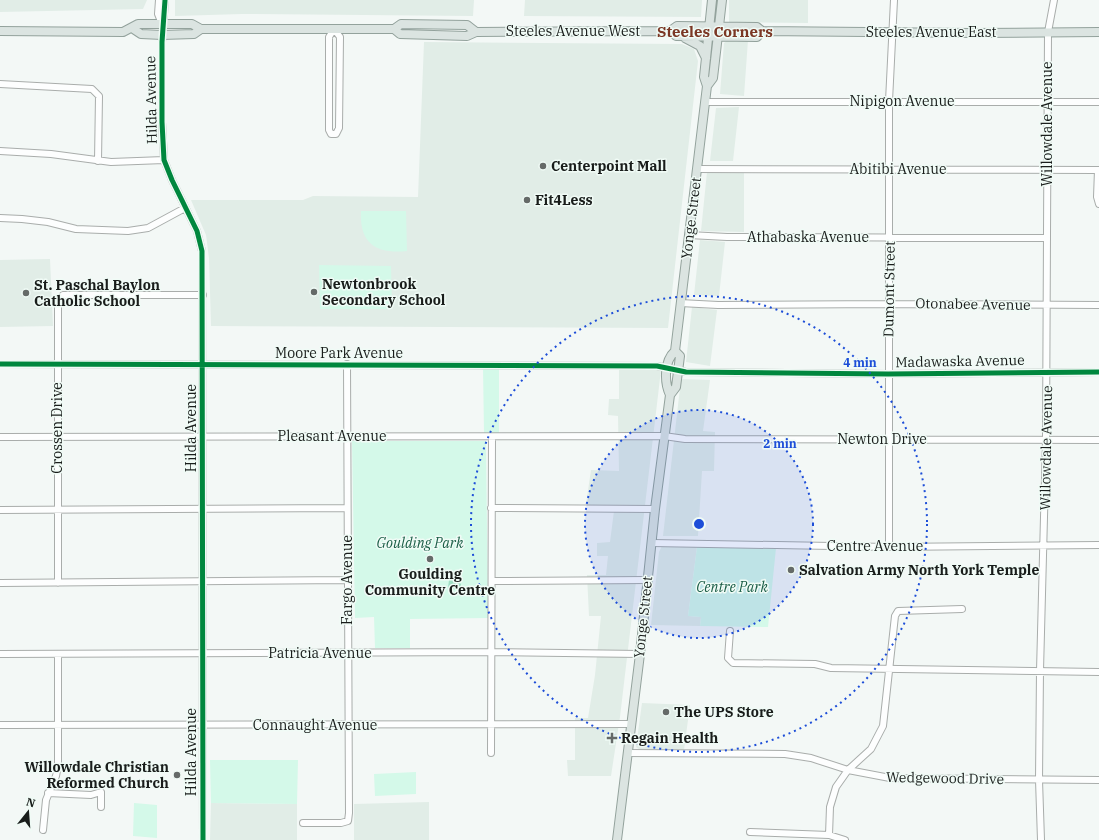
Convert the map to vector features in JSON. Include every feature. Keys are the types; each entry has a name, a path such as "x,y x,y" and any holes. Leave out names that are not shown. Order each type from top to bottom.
{"main road":[{"name":"Yonge Street","path":"670,395 665,384 669,356 675,350 706,102 707,86 704,77 712,0"},
{"name":"Yonge Street","path":"707,86 713,78 722,0"},
{"name":"Steeles Avenue West","path":"0,31 124,32 138,24 192,24 201,29 394,28 401,24 467,26 476,32"},
{"path":"428,26 428,35"},
{"name":"Steeles Avenue West","path":"394,28 400,34 467,36 476,32 670,31 677,26 718,27"},
{"name":"Steeles Avenue East","path":"718,27 757,27 762,31 1099,32"},
{"name":"Steeles Avenue West","path":"132,28 141,34 162,35 194,34 201,29"},
{"name":"Steeles Avenue West","path":"670,31 676,36 718,36"},
{"name":"Steeles Avenue East","path":"718,36 757,37 762,31"},
{"path":"682,36 700,46 706,59"},
{"name":"Yonge Street","path":"617,840 640,654 664,436 670,395 676,387 680,356 675,350"}],"street":[{"name":"Hilda Avenue","path":"158,0 158,14 162,24 162,122 164,160 197,231 202,251 204,510 203,840"},
{"name":"Hilda Avenue","path":"162,24 165,18 165,0"},
{"name":"Dumont Street","path":"888,547 890,236 889,101 891,32 894,0"},
{"name":"Willowdale Avenue","path":"1041,840 1039,780 1047,372 1048,32 1054,0"},
{"path":"334,29 340,37 339,128 336,134 331,134 329,130 329,37 334,29"},
{"path":"0,84 92,89 98,96 98,160"},
{"name":"Nipigon Avenue","path":"706,102 1099,102"},
{"path":"329,121 339,121"},
{"path":"0,151 51,154 111,162 164,160"},
{"name":"Abitibi Avenue","path":"697,169 1098,170"},
{"path":"1098,170 1097,197 1099,204"},
{"path":"0,218 48,222 76,229 128,231 148,228 185,208"},
{"name":"Athabaska Avenue","path":"689,235 727,237 890,236 1048,238"},
{"name":"Crossen Drive","path":"58,583 58,302 63,295 203,295"},
{"name":"Otonabee Avenue","path":"680,303 718,305 1099,305"},
{"name":"Moore Park Avenue","path":"0,364 656,366 678,371"},
{"name":"Fargo Avenue","path":"303,823 341,823 348,820 349,813 350,725 347,580 347,364"},
{"name":"Madawaska Avenue","path":"678,371 888,374 1099,372"},
{"name":"Pleasant Avenue","path":"0,437 664,436"},
{"name":"Newton Drive","path":"664,436 676,439 1099,440"},
{"path":"491,753 492,437"},
{"path":"0,510 347,508"},
{"path":"491,508 655,509"},
{"name":"Centre Avenue","path":"652,543 888,547 1099,545"},
{"path":"0,583 347,580"},
{"path":"492,581 647,580"},
{"path":"829,835 830,808 836,787 848,770 871,749 883,726 895,616 898,612 962,609"},
{"path":"730,631 728,658 733,663 815,664 831,668 1099,672"},
{"name":"Patricia Avenue","path":"0,654 492,652 640,654"},
{"path":"43,830 48,793 58,769 58,654"},
{"name":"Connaught Avenue","path":"0,725 631,724"},
{"name":"Wedgewood Drive","path":"627,754 785,754 811,758 848,770 890,778 1099,780"},
{"path":"48,793 91,795 101,792 101,806"},
{"path":"750,832 829,835 845,840"}],"shaded area":[{"path":"0,0 147,0 143,9 0,12"},
{"path":"175,0 474,0 473,16 242,14 175,16"},
{"path":"525,0 702,0 701,17 524,16"},
{"path":"729,0 808,0 808,23 729,22"},
{"path":"728,40 748,40 744,96 720,94 724,43"},
{"path":"424,42 682,44 694,49 698,61 668,328 211,326 209,258 206,235 191,200 303,200 313,196 418,197"},
{"path":"739,107 733,161 710,161 716,108"},
{"path":"707,172 744,173 744,232 701,231"},
{"path":"700,240 725,242 719,296 694,295"},
{"name":"St. Paschal Baylon Catholic School","path":"50,259 53,326 0,327 0,260"},
{"path":"692,307 717,310 710,366 686,362"},
{"path":"619,368 661,370 620,717 611,776 568,776 567,760 575,760 575,718 588,718 595,675 601,616 589,616 587,575 606,575 608,556 597,556 597,543 610,542 614,511 585,511 591,470 619,471 618,416 608,415 609,399 619,399"},
{"path":"681,379 710,380 703,431 715,432 714,471 702,471 698,536 663,536"},
{"path":"662,546 697,547 688,616 701,617 700,626 651,625 659,552"},
{"path":"450,570 457,573 455,579 461,584 460,589 456,590 448,588 449,580 444,574"},
{"path":"642,703 690,705 684,750 640,750 636,747"},
{"path":"429,802 429,840 354,840 354,804"},
{"path":"211,803 297,804 297,840 210,840"}],"green space":[{"path":"361,211 406,211 407,251 387,251 372,245 363,232"},
{"path":"319,265 391,266 392,309 320,309"},
{"path":"483,367 499,367 499,433 484,433"},
{"name":"Goulding Park","path":"352,441 486,441 488,618 410,619 410,648 375,648 374,617 355,618"},
{"name":"Centre Park","path":"697,547 776,548 768,627 700,626 701,617 688,616"},
{"path":"210,760 298,760 297,804 211,803"},
{"path":"416,772 416,794 375,796 374,774"},
{"path":"134,803 157,805 157,838 133,836"}],"cycle path":[{"path":"165,0 162,42 162,122 164,160 197,231 202,251 203,840"},
{"path":"0,364 657,366 686,372 888,374 1099,372"}],"place":[{"name":"Centerpoint Mall","path":"543,166"},
{"name":"Fit4Less","path":"527,200"},
{"name":"Newtonbrook Secondary School","path":"314,292"},
{"name":"St. Paschal Baylon Catholic School","path":"26,293"},
{"name":"Goulding Community Centre","path":"430,559"},
{"name":"Salvation Army North York Temple","path":"791,570"},
{"name":"The UPS Store","path":"666,712"},
{"name":"Regain Health","path":"612,738"},
{"name":"Willowdale Christian Reformed Church","path":"177,775"}],"district":[{"name":"Steeles Corners","path":"715,31"}]}
